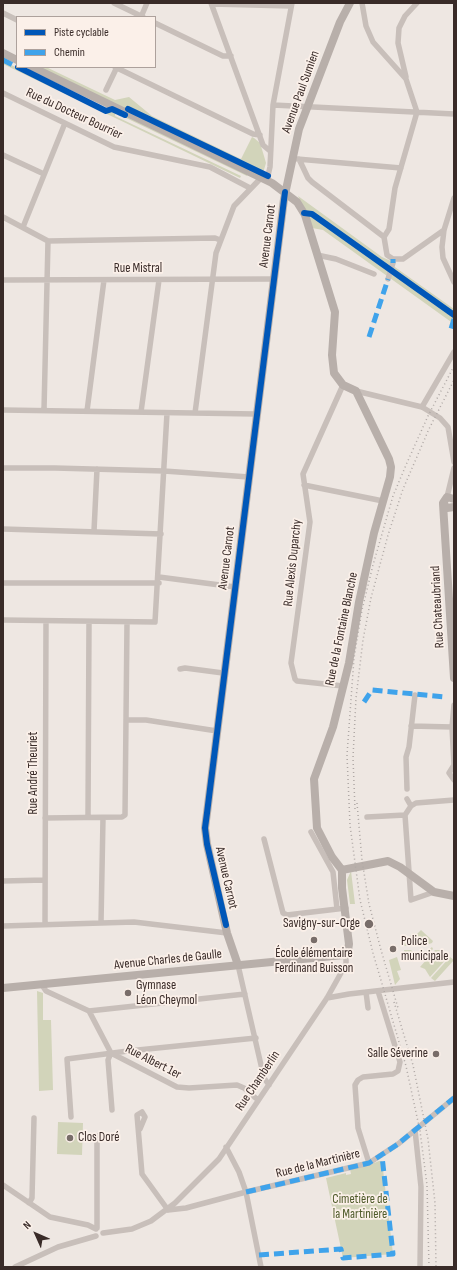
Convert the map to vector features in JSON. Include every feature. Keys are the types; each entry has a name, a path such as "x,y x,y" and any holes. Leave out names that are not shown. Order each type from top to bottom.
{"street":[{"path":"114,3 140,16"},
{"path":"142,16 147,3"},
{"name":"Avenue Paul Sumien","path":"285,192 296,158 299,130 340,22 350,3"},
{"path":"362,3 366,26 373,42 406,79"},
{"path":"392,261 387,255 384,237 389,229 395,188 417,112 406,79 399,51 398,35 405,16 417,3"},
{"path":"195,413 216,253 234,206 250,188 264,179 269,172 273,105 291,4 212,4 264,146 270,151"},
{"path":"3,13 16,20"},
{"path":"156,23 223,56 231,56"},
{"path":"3,53 16,60"},
{"path":"34,68 264,179 285,192 303,210 335,312 332,366 334,373 343,385 356,391 422,407 440,418 448,427 454,462"},
{"path":"106,90 116,68"},
{"path":"118,68 261,138 270,139"},
{"name":"Rue du Docteur Bourrier","path":"3,93 114,147 205,166 250,188"},
{"path":"273,105 454,114"},
{"path":"23,226 65,123"},
{"path":"3,154 44,174"},
{"path":"296,158 401,168"},
{"path":"296,158 312,182 384,237"},
{"name":"Avenue Carnot","path":"269,1085 264,1078 246,994 227,933 205,828 285,192"},
{"path":"454,198 442,240 443,258 454,282"},
{"path":"3,217 23,226 48,241 214,238 220,240"},
{"path":"392,261 403,259 444,230"},
{"path":"44,410 48,241"},
{"path":"317,255 336,260 374,274"},
{"path":"388,279 392,261"},
{"name":"Rue Mistral","path":"3,280 273,279"},
{"path":"87,411 104,280"},
{"path":"141,412 159,280"},
{"path":"422,407 454,352"},
{"name":"Rue Alexis Duparchy","path":"343,385 303,474 310,522 292,663 294,677 299,682 343,686"},
{"name":"Rue de la Fontaine Blanche","path":"342,870 332,857 317,828 314,775 333,727 349,663 360,595 390,477 390,463 356,391"},
{"path":"3,410 256,414"},
{"path":"3,620 89,623 155,622 159,580 167,412"},
{"path":"3,468 164,471 249,477"},
{"path":"453,507 446,508 451,499 454,468"},
{"path":"94,530 97,469"},
{"path":"304,485 383,501"},
{"name":"Rue Chateaubriand","path":"451,499 446,534 454,678"},
{"name":"Rue Chateaubriand","path":"446,534 453,507"},
{"path":"3,529 94,530 161,534"},
{"path":"3,583 159,580 235,587"},
{"name":"Rue André Theuriet","path":"45,924 46,622"},
{"path":"88,817 89,623"},
{"path":"45,818 103,818 124,816 126,813 127,623"},
{"path":"180,669 185,668 224,673"},
{"path":"407,789 406,757 409,747 415,695"},
{"path":"454,705 452,727 454,765 449,773 454,780"},
{"path":"126,720 146,720 217,731"},
{"path":"411,726 452,727"},
{"path":"407,800 411,806"},
{"path":"454,800 416,803 411,806 405,815 411,900 437,892 454,889"},
{"path":"367,817 405,815"},
{"path":"101,922 103,818"},
{"path":"311,832 333,872 341,909 345,944"},
{"path":"264,839 283,913 287,915 341,909"},
{"path":"341,909 342,870 388,862 437,892 454,896"},
{"path":"3,881 45,880"},
{"path":"3,926 101,922 157,924 227,933"},
{"name":"Avenue Charles de Gaulle","path":"3,988 336,955 345,944"},
{"name":"Rue Chamberlin","path":"168,1210 215,1163 327,998 346,964 345,944"},
{"path":"327,998 454,982"},
{"path":"42,985 46,991 89,1011 246,994"},
{"path":"369,1163 358,1128 355,1085 358,1080 364,1077 393,1074 398,1070 400,1062 378,991"},
{"path":"366,992 368,1008"},
{"name":"Rue Albert 1er","path":"89,1011 111,1053 177,1087 189,1088 237,1085 244,1088 258,1100"},
{"path":"71,1117 67,1059 256,1038"},
{"path":"111,1053 108,1060 112,1110"},
{"name":"Rue de la Martinière","path":"168,1210 186,1208 246,1192 369,1163 389,1151 454,1098"},
{"path":"29,1203 32,1198 34,1118"},
{"path":"15,1267 58,1247 100,1236 103,1233 132,1229 151,1221 168,1210 142,1174 140,1128"},
{"path":"414,1130 421,1187 420,1267"},
{"path":"96,1236 94,1233 96,1229 97,1136"},
{"path":"226,1147 239,1172 246,1192 260,1267"},
{"path":"3,1185 50,1217 88,1225 96,1229 102,1229 103,1233"}],"green space":[{"path":"3,61 106,111 111,110 116,112 115,116 241,176 240,178 3,64"},
{"path":"40,68 48,68 115,100 129,97 152,116 241,159 252,137 260,143 264,156 266,163 263,173 129,107 127,110"},
{"path":"126,115 248,174 247,176 124,117"},
{"path":"298,196 382,257 393,262 392,265 454,309 454,324 323,230 312,228"},
{"path":"351,871 355,904 350,904 347,880"},
{"path":"421,930 433,941 432,943 429,944 425,940 421,944 418,939 409,946 403,946 403,944 413,933 417,934"},
{"path":"432,947 433,949 421,961 414,961 404,952 404,950 411,950 417,954 421,950 426,952"},
{"path":"435,950 442,950 449,956 430,977 425,969 420,967"},
{"path":"397,957 401,970 397,971 400,979 395,985 389,960"},
{"path":"450,957 454,960 435,981 431,978"},
{"path":"37,991 43,993 43,1020 51,1020 53,1090 39,1091"},
{"name":"Clos Doré","path":"58,1122 83,1123 82,1155 57,1154"},
{"name":"Cimetière de la Martinière","path":"382,1161 393,1254 343,1258 326,1178 346,1173 346,1175 351,1174 350,1169 367,1166"}],"railway":[{"path":"429,1267 427,1185 420,1131 406,1066 373,953 360,900 350,825 347,755 354,658 362,610 373,565 393,496 428,416 454,366"},
{"path":"355,809 353,758 356,698 363,640 371,598 388,535 403,489 429,429 454,380"},
{"path":"357,803 362,860 369,904 398,1008"},
{"path":"394,1002 413,1065 428,1139 435,1203 436,1267"}],"marked path":[{"path":"3,60 16,66"},
{"path":"369,337 388,279"},
{"path":"454,319 451,329 454,331"},
{"path":"364,702 372,690 446,697"},
{"path":"246,1192 369,1163 398,1144 454,1098"},
{"path":"259,1255 341,1249 343,1258 393,1254 382,1156"}],"cycle path":[{"path":"20,68 106,111 112,109 125,115"},
{"path":"128,109 268,176"},
{"path":"226,925 207,844 205,828 285,192"},
{"path":"304,213 312,214 454,315"}],"place":[{"name":"Savigny-sur-Orge","path":"369,924"},
{"name":"École élémentaire Ferdinand Buisson","path":"314,940"},
{"name":"Police municipale","path":"393,949"},
{"name":"Gymnase Léon Cheymol","path":"128,993"},
{"name":"Salle Séverine","path":"436,1054"},
{"name":"Clos Doré","path":"70,1138"}]}
